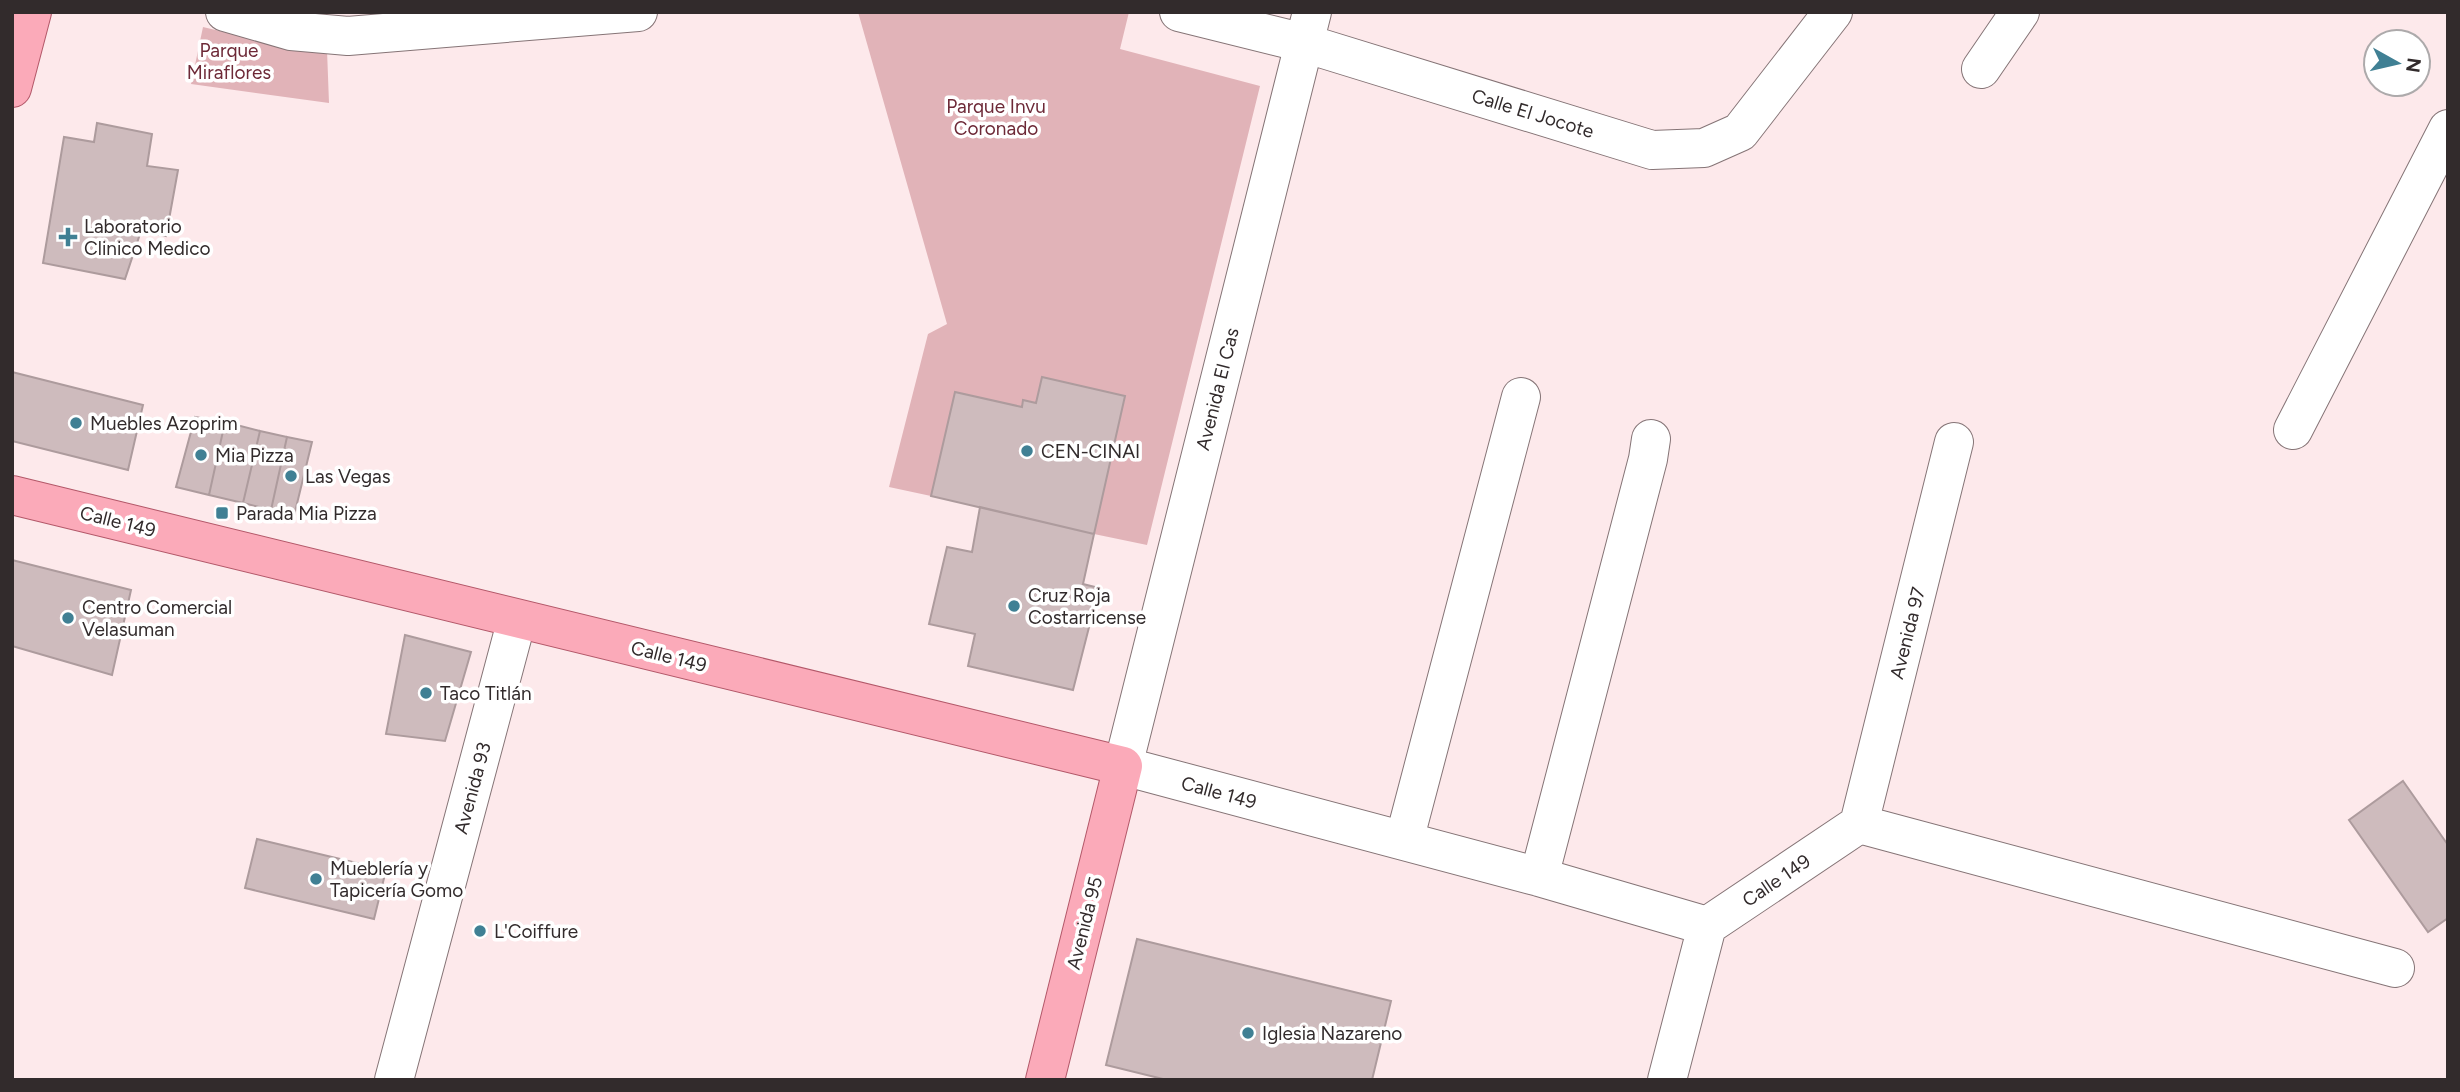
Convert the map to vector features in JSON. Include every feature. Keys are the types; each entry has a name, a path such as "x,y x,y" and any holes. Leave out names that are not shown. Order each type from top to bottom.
{"main road":[{"path":"12,88 32,12"},
{"name":"Calle 149","path":"12,495 1123,766"},
{"name":"Avenida 95","path":"1045,1080 1123,766"}],"street":[{"path":"225,12 291,31 348,36 638,12"},
{"name":"Calle El Jocote","path":"1179,12 1308,28 1652,149 1704,148 1740,132 1833,12"},
{"path":"1981,69 2020,12"},
{"name":"Avenida El Cas","path":"1123,766 1308,28"},
{"path":"2292,430 2448,129"},
{"path":"1404,841 1521,397"},
{"path":"1539,877 1648,460 1651,439"},
{"name":"Avenida 97","path":"1859,824 1954,442"},
{"name":"Avenida 93","path":"394,1080 517,619"},
{"name":"Calle 149","path":"1123,766 1539,877 1707,926 1859,824"},
{"path":"1859,824 2395,968"},
{"path":"1667,1080 1707,926"}],"green space":[{"name":"Parque Invu Coronado","path":"858,12 1129,12 1120,49 1260,86 1147,545 1094,534 1125,397 1043,377 1036,403 1024,400 1022,407 955,392 931,496 889,487 928,334 947,324"},
{"name":"Parque Miraflores","path":"203,27 274,44 327,50 329,103 191,84"}],"building":[{"path":"97,123 152,134 147,166 178,170 166,236 141,231 125,279 43,263 64,137 94,142"},
{"name":"Muebles Azoprim","path":"12,372 143,405 128,470 12,441"},
{"name":"CEN-CINAI","path":"1042,377 1125,396 1094,534 931,496 955,392 1022,407 1023,400 1036,403"},
{"name":"Mia Pizza","path":"195,417 225,422 209,495 176,487"},
{"path":"225,422 260,431 243,503 209,495"},
{"path":"260,431 287,437 271,510 243,503"},
{"name":"Las Vegas","path":"287,437 312,442 294,516 271,510"},
{"name":"Cruz Roja Costarricense","path":"980,507 1094,534 1083,584 1099,588 1073,690 968,666 975,634 929,624 947,547 972,552"},
{"name":"Centro Comercial Velasuman","path":"12,560 131,590 112,675 12,646"},
{"name":"Taco Titlán","path":"405,635 471,652 445,741 386,734"},
{"path":"2403,781 2448,845 2448,918 2428,932 2349,820"},
{"name":"Mueblería y Tapicería Gomo","path":"257,839 386,870 374,919 245,888"},
{"name":"Iglesia Nazareno","path":"1137,939 1391,1001 1372,1080 1167,1080 1106,1065"}],"place":[{"name":"Laboratorio Clinico Medico","path":"68,237"},
{"name":"Muebles Azoprim","path":"76,423"},
{"name":"CEN-CINAI","path":"1027,451"},
{"name":"Mia Pizza","path":"201,455"},
{"name":"Las Vegas","path":"291,476"},
{"name":"Parada Mia Pizza","path":"222,513"},
{"name":"Cruz Roja Costarricense","path":"1014,606"},
{"name":"Centro Comercial Velasuman","path":"68,618"},
{"name":"Taco Titlán","path":"426,693"},
{"name":"Mueblería y Tapicería Gomo","path":"316,879"},
{"name":"L'Coiffure","path":"480,931"},
{"name":"Iglesia Nazareno","path":"1248,1033"}]}
